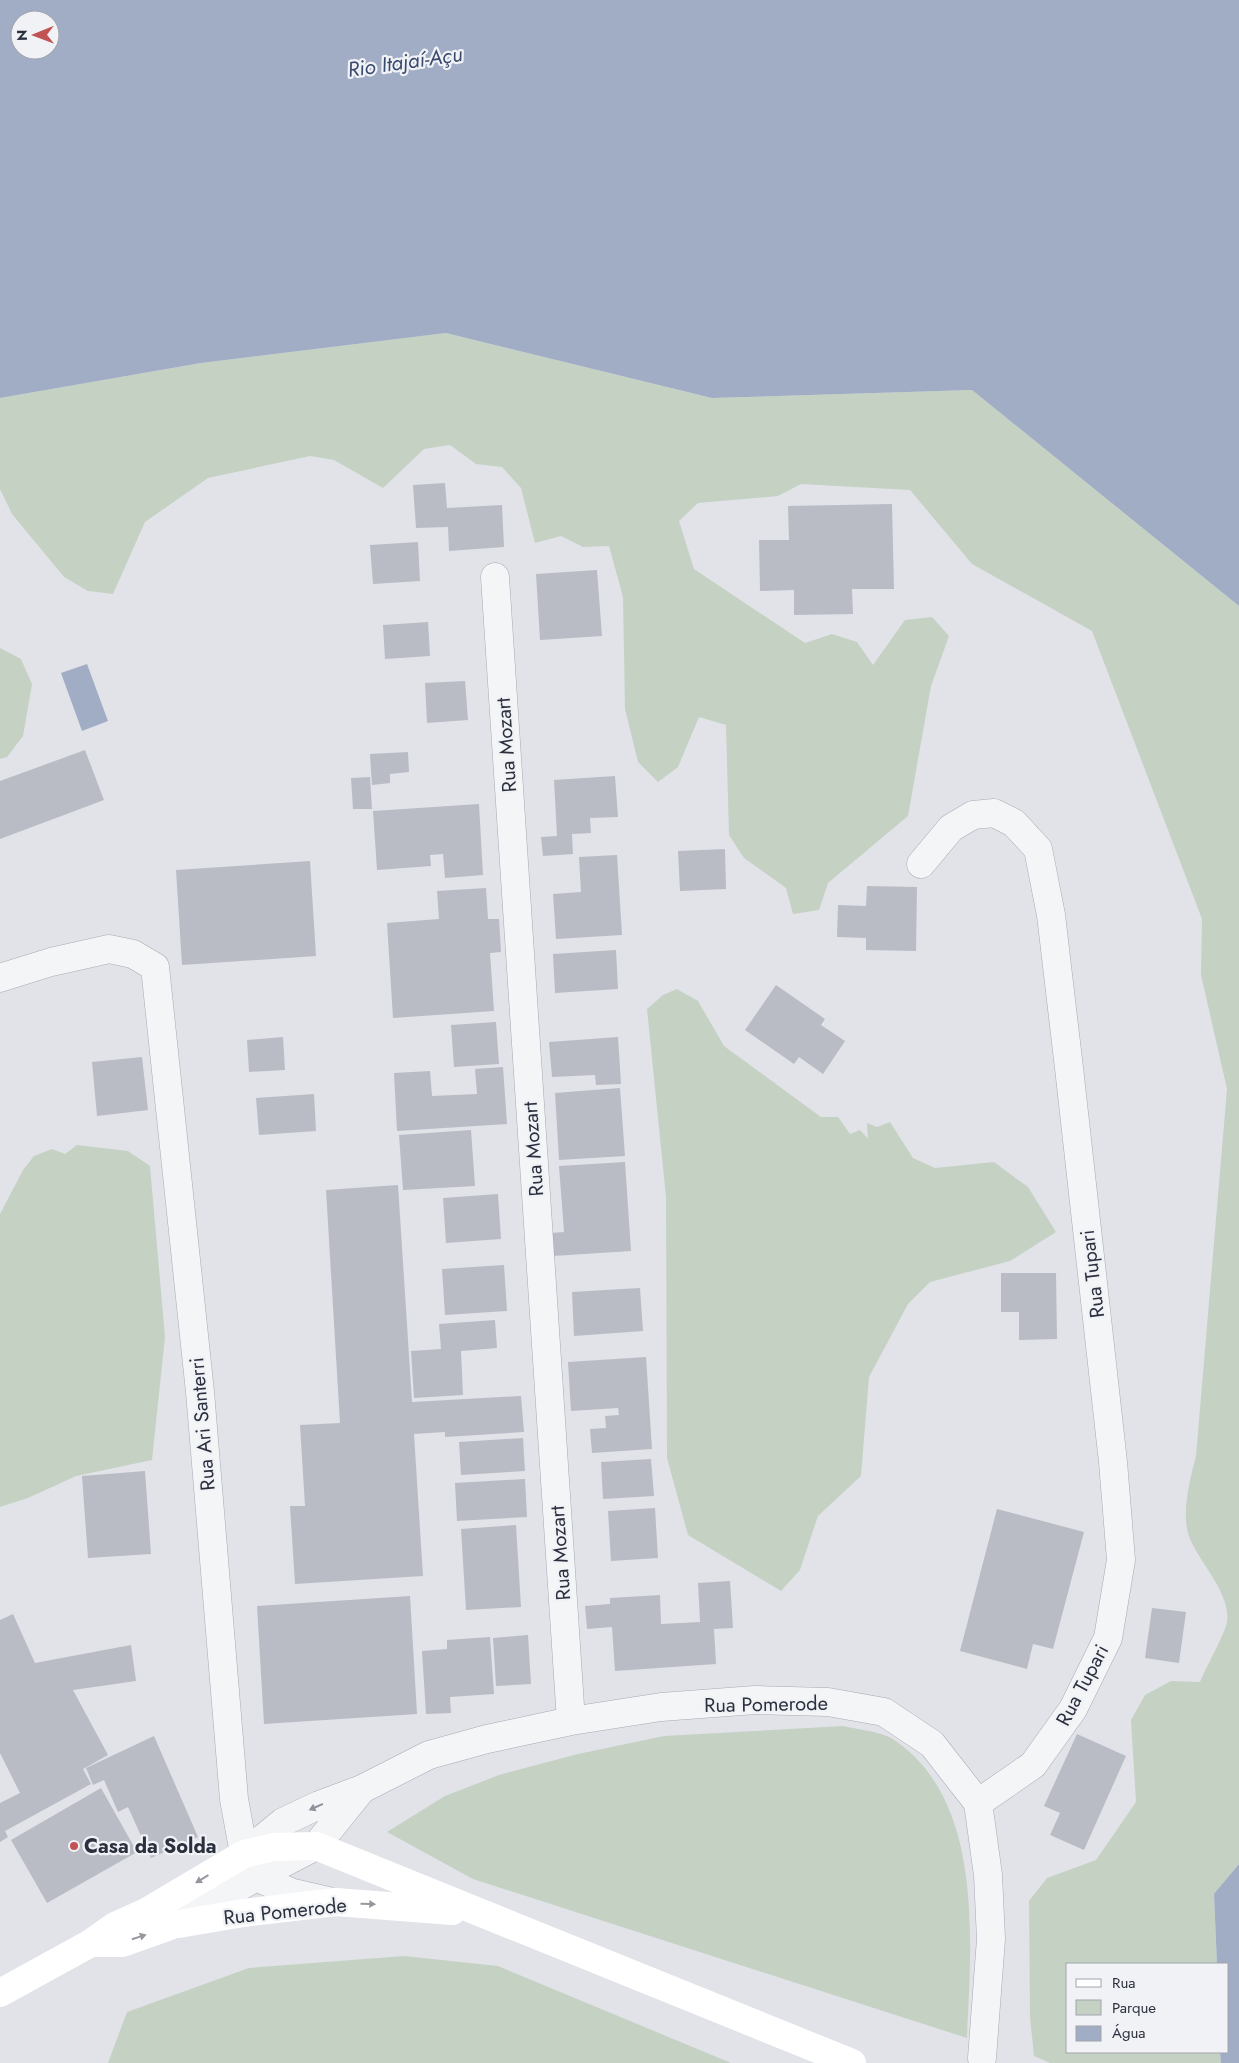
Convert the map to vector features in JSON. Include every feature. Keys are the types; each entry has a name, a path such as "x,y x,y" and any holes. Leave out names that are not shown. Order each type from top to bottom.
{"main road":[{"name":"Rua Pomerode","path":"0,1993 91,1943 115,1926 146,1912 244,1854 273,1847 316,1846 852,2063"},
{"name":"Rua Pomerode","path":"91,1943 122,1943 173,1925 243,1913 336,1902 481,1914"}],"street":[{"name":"Rua Mozart","path":"495,577 571,1721"},
{"name":"Rua Tupari","path":"921,864 951,828 973,815 994,813 1014,823 1038,849 1051,915 1114,1462 1121,1560 1108,1638 1073,1709 1033,1765 978,1803"},
{"name":"Rua Ari Santerri","path":"0,978 51,962 109,949 133,954 155,967 200,1392 234,1799 244,1854 256,1877"},
{"name":"Rua Pomerode","path":"244,1854 283,1822 319,1805 362,1789 429,1755 487,1739 571,1721 661,1707 755,1700 828,1702 884,1712 932,1744 978,1803"},
{"name":"Rua Pomerode","path":"316,1846 362,1789"},
{"path":"978,1803 988,1876 991,1939 982,2058"},
{"path":"173,1925 256,1877 316,1846"},
{"path":"256,1877 293,1894 336,1902"}],"green space":[{"path":"446,333 712,398 972,390 1239,606 1239,1864 1214,1895 1217,1963 1066,1963 1066,2053 1220,2053 1221,2063 1050,2063 1034,2056 1030,2017 1029,1901 1047,1878 1096,1860 1136,1802 1131,1720 1145,1695 1171,1681 1200,1682 1223,1635 1227,1622 1227,1611 1219,1588 1193,1546 1189,1536 1186,1507 1196,1456 1227,1089 1201,975 1202,919 1092,631 972,564 910,490 801,484 778,496 698,503 679,521 694,569 805,643 832,634 857,642 873,665 905,620 932,617 949,636 931,686 908,816 828,883 819,910 793,914 786,888 744,858 729,835 726,725 699,717 678,767 658,782 638,762 625,709 623,597 609,546 583,547 561,536 535,543 521,488 502,467 476,464 450,445 424,449 383,488 334,460 310,456 208,478 145,522 113,594 88,591 64,577 12,514 0,489 0,398 201,363"},
{"path":"0,648 21,659 32,684 23,736 7,757 0,759"},
{"path":"677,989 698,1001 724,1046 821,1117 838,1117 850,1134 860,1130 868,1139 867,1123 877,1127 890,1122 913,1158 935,1168 994,1162 1028,1187 1056,1232 1010,1261 930,1282 908,1304 869,1377 861,1476 818,1516 800,1570 781,1591 688,1535 667,1458 666,1197 647,1009 663,995"},
{"path":"77,1145 128,1151 150,1166 165,1337 152,1460 76,1476 28,1498 0,1507 0,1214 23,1170 34,1156 52,1149 65,1154"},
{"path":"843,1726 875,1732 891,1738 921,1764 943,1796 957,1834 966,1874 970,1959 967,2038 473,1879 387,1832 445,1796 499,1775 578,1754 664,1736"},
{"path":"404,1956 498,1966 731,2063 108,2063 127,2012 249,1968"}],"water":[{"name":"Rio Itajaí-Açu","path":"0,0 1239,0 1239,606 972,390 712,398 446,333 201,363 0,398"},
{"path":"87,664 108,721 82,731 61,673"},
{"path":"1239,1864 1239,2063 1221,2063 1220,2053 1229,2053 1229,1963 1217,1963 1214,1894"}],"building":[{"path":"445,483 447,508 502,505 504,547 449,551 448,527 416,528 413,485"},
{"path":"892,504 894,589 852,589 853,614 794,615 794,590 760,591 759,540 789,540 788,506"},
{"path":"418,542 420,581 373,584 370,545"},
{"path":"597,570 602,636 540,640 536,574"},
{"path":"428,622 430,656 385,659 383,625"},
{"path":"465,681 468,720 427,723 425,683"},
{"path":"85,750 104,800 0,839 0,781"},
{"path":"408,752 409,772 390,774 390,783 372,785 370,754"},
{"path":"615,776 618,817 590,818 591,833 572,834 573,854 543,856 541,837 557,836 554,780"},
{"path":"370,777 372,809 353,809 351,778"},
{"path":"479,804 483,875 445,878 443,854 430,855 431,866 377,870 373,811"},
{"path":"725,849 726,889 680,891 678,851"},
{"path":"617,855 622,935 556,939 553,894 581,892 579,857"},
{"path":"310,861 316,956 182,965 176,870"},
{"path":"867,886 917,887 916,951 866,950 866,938 837,937 838,905 866,906"},
{"path":"486,888 488,919 499,919 501,952 490,953 494,1011 393,1018 387,923 439,919 437,891"},
{"path":"616,950 618,989 555,993 553,954"},
{"path":"776,985 825,1019 821,1025 845,1041 823,1074 799,1057 794,1064 745,1030"},
{"path":"496,1022 499,1064 454,1067 451,1025"},
{"path":"283,1037 285,1070 249,1072 247,1040"},
{"path":"618,1037 621,1084 596,1085 595,1075 552,1077 549,1042"},
{"path":"142,1057 148,1110 97,1116 92,1062"},
{"path":"503,1067 507,1124 397,1131 394,1073 430,1071 432,1096 477,1094 475,1069"},
{"path":"620,1088 625,1156 559,1160 555,1093"},
{"path":"314,1094 316,1131 259,1135 256,1098"},
{"path":"471,1130 475,1186 403,1190 399,1135"},
{"path":"625,1162 631,1251 553,1256 551,1233 564,1232 559,1166"},
{"path":"398,1185 412,1402 521,1396 524,1432 445,1437 445,1432 414,1434 423,1576 295,1584 290,1506 305,1506 300,1425 340,1423 326,1190"},
{"path":"498,1194 501,1239 446,1243 443,1198"},
{"path":"504,1265 507,1311 445,1315 442,1269"},
{"path":"1001,1273 1056,1273 1057,1339 1019,1340 1019,1312 1001,1312"},
{"path":"640,1288 643,1331 574,1336 572,1292"},
{"path":"495,1320 497,1348 461,1351 463,1395 414,1398 411,1351 441,1349 439,1324"},
{"path":"646,1357 652,1449 592,1453 590,1429 606,1428 605,1416 619,1415 618,1408 571,1411 568,1362"},
{"path":"523,1438 525,1471 461,1475 459,1442"},
{"path":"651,1459 654,1496 603,1499 601,1462"},
{"path":"145,1471 151,1554 88,1558 82,1476"},
{"path":"525,1479 527,1517 457,1521 455,1483"},
{"path":"655,1508 658,1558 611,1561 608,1511"},
{"path":"997,1509 1084,1532 1053,1649 1033,1644 1027,1669 960,1651"},
{"path":"516,1525 521,1607 466,1610 461,1529"},
{"path":"730,1581 733,1628 714,1629 716,1664 615,1671 612,1627 587,1629 585,1606 610,1604 610,1598 660,1595 661,1624 700,1622 698,1583"},
{"path":"410,1596 417,1714 264,1724 257,1606"},
{"path":"1152,1608 1186,1612 1179,1663 1145,1658"},
{"path":"13,1614 35,1663 131,1645 136,1681 73,1690 108,1755 83,1769 91,1784 5,1831 8,1837 0,1842 0,1803 20,1793 0,1753 0,1620"},
{"path":"528,1635 531,1684 496,1686 493,1638"},
{"path":"490,1637 494,1694 450,1697 451,1713 426,1714 422,1651 447,1649 447,1640"},
{"path":"1077,1734 1126,1756 1084,1850 1050,1835 1060,1813 1044,1806"},
{"path":"154,1736 198,1837 151,1858 128,1807 118,1812 104,1780 93,1785 86,1768"},
{"name":"Casa da Solda","path":"101,1788 137,1852 47,1903 11,1840"}],"place":[{"name":"Casa da Solda","path":"74,1846"}]}
